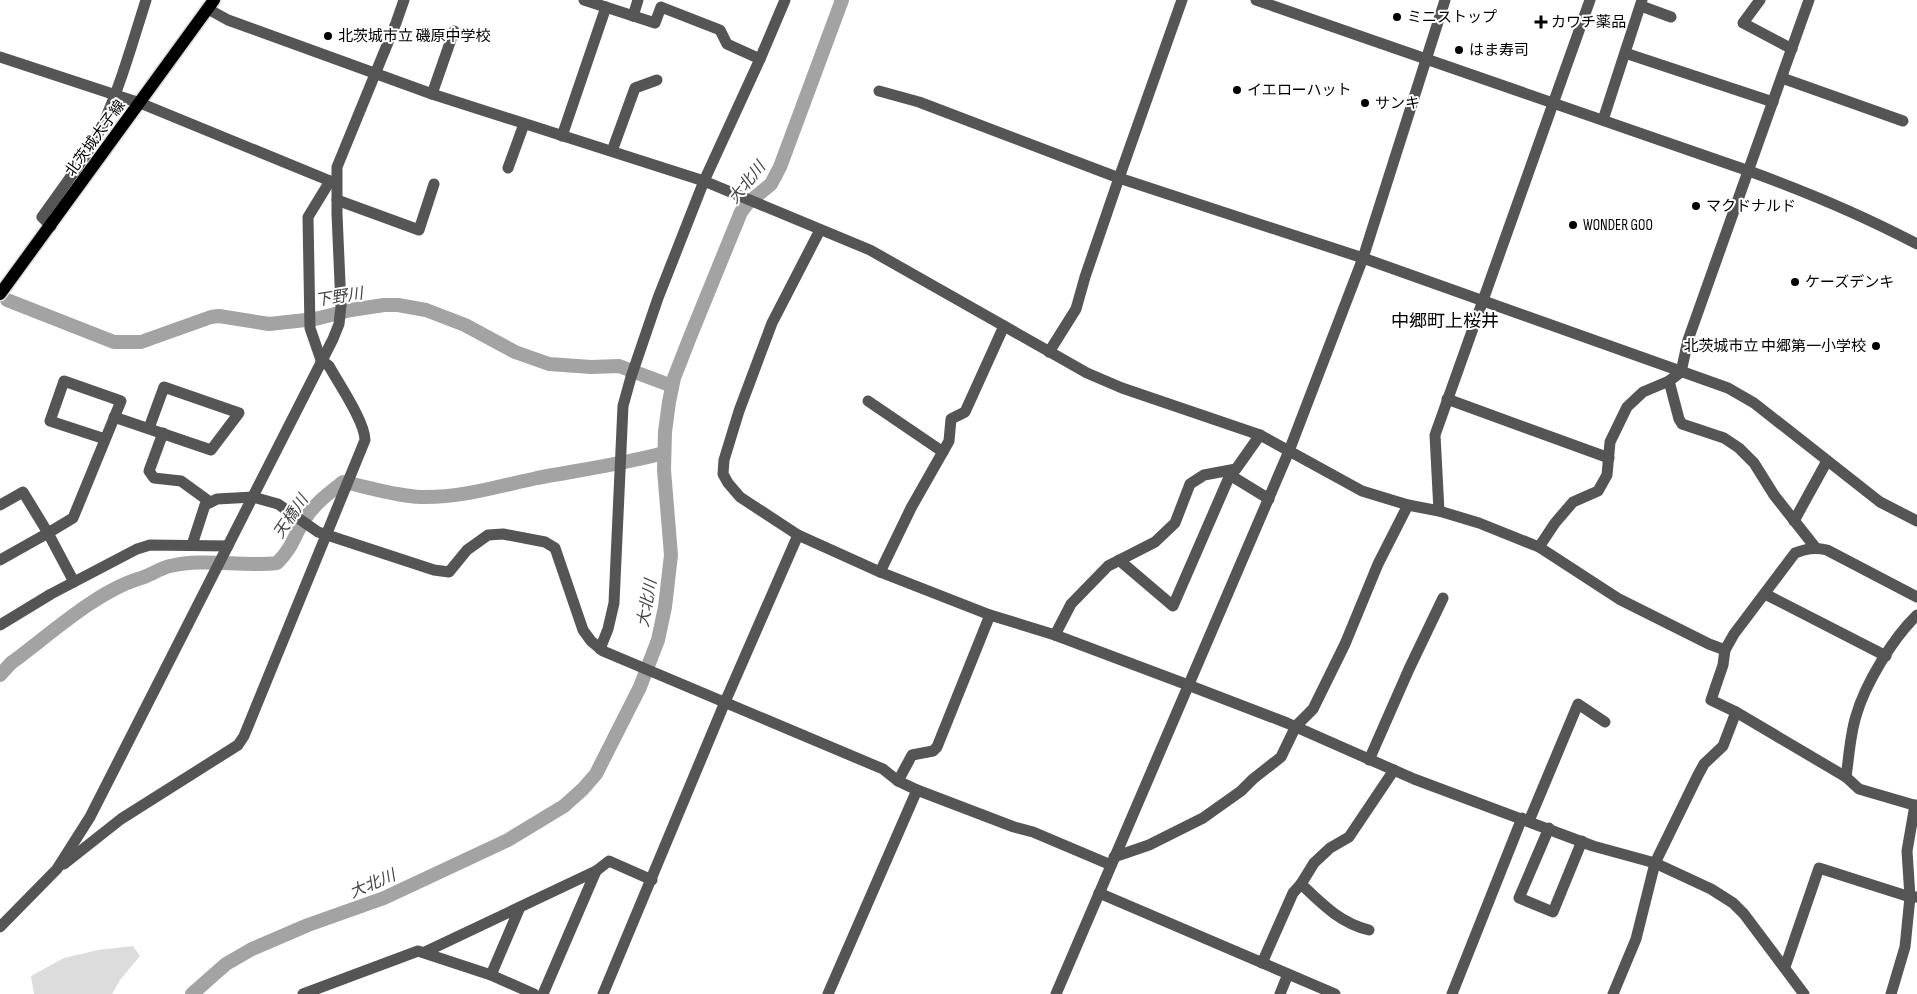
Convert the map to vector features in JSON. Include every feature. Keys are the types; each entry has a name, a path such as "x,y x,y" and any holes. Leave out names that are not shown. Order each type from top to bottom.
{"main road":[{"name":"北茨城大子線","path":"0,294 211,4"}],"street":[{"path":"51,226 42,218 94,141 115,95 146,0"},
{"path":"0,927 57,869 121,819 238,745 244,736 365,440 365,433 329,366 321,360 310,328 308,217 333,182 341,156 404,0"},
{"path":"584,0 655,23 661,7 720,30 727,44 760,59"},
{"path":"633,16 638,0"},
{"path":"601,650 614,603 623,406 632,372 658,298 785,0"},
{"path":"1049,352 1076,309 1085,277 1182,0"},
{"path":"1256,0 1812,194 1872,220 1917,244"},
{"path":"1056,994 1289,451 1363,258 1445,0"},
{"path":"1439,512 1435,434 1590,0"},
{"path":"1760,0 1743,23 1792,49"},
{"path":"1539,547 1555,523 1573,502 1598,491 1607,475 1610,442 1627,407 1643,392 1669,381 1680,372 1688,340 1809,0"},
{"path":"1602,120 1641,3 1671,17"},
{"path":"211,4 228,20 432,94 707,183 870,250 1087,373 1122,388 1260,435 1362,490 1408,506 1479,523 1539,547 1620,599 1708,644 1725,650"},
{"path":"562,136 606,7"},
{"path":"432,94 454,31"},
{"path":"1625,53 1773,102"},
{"path":"0,57 140,103 333,182"},
{"path":"1782,78 1904,121"},
{"path":"612,151 635,88 657,80"},
{"path":"879,91 919,102 1119,178 1363,258 1728,388 1754,403 1880,502 1917,521"},
{"path":"508,168 524,124"},
{"path":"57,869 90,817 321,360 333,340 341,314 337,200 333,182"},
{"path":"337,200 419,230 434,184"},
{"path":"816,228 772,323 738,411 724,460 723,474 740,497 798,534 880,572 990,615 1055,635 1188,684 1296,727 1394,770 1582,841 1655,863 1712,889 1733,903 1744,914 1804,994"},
{"path":"880,572 911,508 949,441 952,419 964,412 1004,326"},
{"path":"0,560 73,518 105,440 120,400 64,381 50,421 105,440"},
{"path":"1669,381 1682,424 1691,429 1724,438 1738,448 1754,463 1774,495 1815,547"},
{"path":"114,416 163,434 211,450 239,413 164,386 148,428"},
{"path":"1447,399 1609,458"},
{"path":"868,401 943,452"},
{"path":"163,434 149,471 154,478 181,482 210,502"},
{"path":"1055,635 1071,604 1108,566 1155,542 1175,522 1190,484 1204,475 1226,473 1236,469 1260,435"},
{"path":"1794,522 1827,461"},
{"path":"1226,473 1269,499"},
{"path":"1119,560 1173,606 1226,473"},
{"path":"0,505 23,492 48,533 74,582"},
{"path":"192,545 205,505 216,499 253,497 278,504 326,536 426,568 449,572 466,550 488,535 503,534 551,545 555,548 583,630 601,650 883,769 898,781 917,790 1014,827 1033,832 1112,861 1149,845 1211,813 1241,791 1252,779 1281,757 1296,727 1313,709 1345,644 1378,564 1408,506"},
{"path":"603,994 725,702 798,534"},
{"path":"0,625 74,582 137,549 150,545 228,546"},
{"path":"1891,994 1905,947 1914,897 1907,851 1916,805 1859,789 1846,777 1736,712 1711,700 1723,665 1725,650 1734,634 1795,553 1815,547 1826,550 1917,597"},
{"path":"1765,594 1886,656"},
{"path":"1370,760 1409,669 1443,598"},
{"path":"898,781 912,755 933,751 937,747 990,615"},
{"path":"1846,777 1856,716 1872,678 1902,631 1917,615"},
{"path":"1452,994 1578,704 1605,722"},
{"path":"1617,993 1636,939 1655,863 1698,774 1704,764 1723,746 1736,712"},
{"path":"1262,963 1293,893 1314,863 1330,848 1348,837 1394,770"},
{"path":"828,994 917,790"},
{"path":"1549,828 1519,898 1553,912 1582,841"},
{"path":"425,952 596,871 609,862 652,880"},
{"path":"1785,968 1819,868 1914,897"},
{"path":"542,994 596,871"},
{"path":"1301,884 1332,913 1356,926 1369,930"},
{"path":"1099,893 1335,994"},
{"path":"491,976 520,907"},
{"path":"1905,947 1917,950"},
{"path":"303,994 418,951 491,976 534,994"},
{"path":"1280,994 1288,974"}],"shaded area":[{"path":"133,946 140,956 120,980 112,994 34,994 31,976 64,958 98,950"}],"waterway":[{"name":"大北川","path":"192,994 226,964 252,949 308,925 384,898 508,840 564,806 596,774 640,687 658,640 665,607 671,555 664,470 665,432 674,378 741,212 747,204 771,184 780,167 842,0"},
{"name":"下野川","path":"7,300 114,342 141,342 211,317 219,316 269,324 315,319 351,310 384,305 398,305 426,310 465,325 515,352 549,364 591,367 619,366 672,386"},
{"name":"天橋川","path":"0,675 11,663 56,628 89,604 122,585 170,566 183,564 277,563 290,547 312,509 343,482 411,496 450,496 617,464 664,453"}],"place":[{"name":"ミニストップ","path":"1397,17"},
{"name":"カワチ薬品","path":"1541,22"},
{"name":"北茨城市立 磯原中学校","path":"328,36"},
{"name":"はま寿司","path":"1459,50"},
{"name":"イエローハット","path":"1237,90"},
{"name":"サンキ","path":"1365,103"},
{"name":"マクドナルド","path":"1696,206"},
{"name":"WONDER GOO","path":"1573,225"},
{"name":"ケーズデンキ","path":"1795,282"},
{"name":"北茨城市立 中郷第一小学校","path":"1876,346"}],"district":[{"name":"中郷町上桜井","path":"1445,321"}]}
